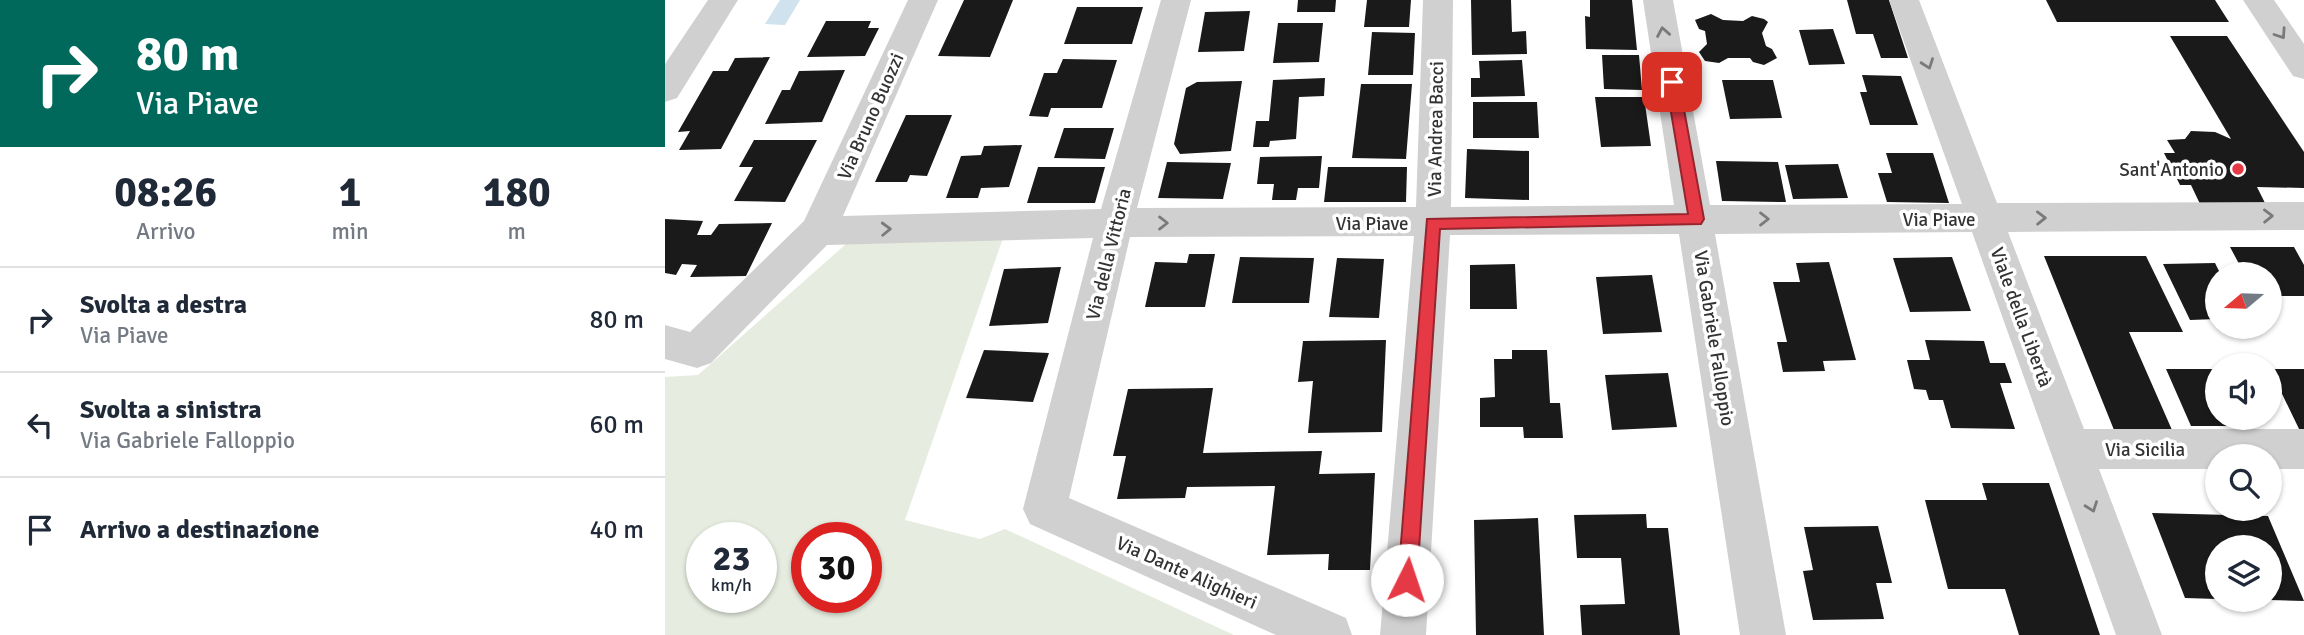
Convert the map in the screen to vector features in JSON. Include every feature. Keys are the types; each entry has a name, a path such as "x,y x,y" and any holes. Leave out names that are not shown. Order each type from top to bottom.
{"street":[{"path":"665,90 723,0"},
{"name":"Via Bruno Buozzi","path":"818,231 923,0"},
{"name":"Via della Vittoria","path":"1045,509 1115,223 1176,0"},
{"name":"Via Andrea Bacci","path":"1403,635 1433,223 1438,0"},
{"name":"Via Gabriele Falloppio","path":"1658,0 1763,635"},
{"name":"Viale della Libertà","path":"1904,0 2139,635"},
{"path":"2258,0 2304,68"},
{"name":"Via Piave","path":"818,231 1115,223 2304,216"},
{"path":"665,342 697,351 818,231"},
{"name":"Via Sicilia","path":"2070,449 2304,449"},
{"name":"Via Dante Alighieri","path":"1045,509 1329,635"}],"shaded area":[{"path":"1003,238 905,520 980,539 1005,529 1234,635 665,635 665,377 698,375 846,244"}],"water":[{"path":"780,0 800,0 785,25 765,24"}],"building":[{"path":"964,0 1013,0 990,57 938,56"},
{"path":"1298,0 1336,0 1335,12 1297,12"},
{"path":"1367,0 1411,0 1409,27 1364,27"},
{"path":"1471,0 1511,0 1512,32 1526,31 1527,54 1472,55"},
{"path":"1590,0 1632,0 1637,50 1586,49 1585,16 1590,17"},
{"path":"1847,0 1889,0 1908,58 1881,58 1873,34 1856,34"},
{"path":"2046,0 2215,0 2229,22 2057,22"},
{"path":"1077,7 1143,7 1132,44 1064,44"},
{"path":"1250,11 1244,51 1198,52 1205,12"},
{"path":"1711,14 1723,20 1743,21 1752,16 1764,19 1768,22 1762,33 1766,46 1772,49 1777,58 1764,65 1753,62 1750,58 1728,58 1719,63 1705,61 1699,52 1707,44 1705,31 1699,29 1695,20"},
{"path":"826,21 871,21 868,28 879,28 865,56 807,57"},
{"path":"1278,23 1323,23 1319,62 1273,63"},
{"path":"1833,29 1845,64 1809,65 1799,30"},
{"path":"1372,32 1415,33 1413,75 1368,75"},
{"path":"2170,36 2227,36 2304,152 2304,188 2257,187 2266,205 2200,204 2191,185 2180,185 2164,153 2175,153 2167,140 2185,139 2191,131 2215,132 2231,139"},
{"path":"1602,55 1639,55 1642,90 1604,89"},
{"path":"770,57 721,149 679,150 690,131 678,132 713,71 728,71 735,58"},
{"path":"1063,59 1117,60 1102,108 1051,108 1048,117 1029,116 1044,73 1057,73"},
{"path":"1522,60 1525,96 1471,97 1471,78 1480,78 1479,61"},
{"path":"845,70 822,122 765,124 782,90 790,90 799,71"},
{"path":"1862,75 1901,76 1918,125 1870,125 1860,92 1867,92"},
{"path":"1325,78 1324,96 1299,97 1296,139 1270,141 1269,147 1253,147 1256,121 1269,121 1273,80"},
{"path":"1722,80 1773,80 1782,118 1730,119"},
{"path":"1242,81 1231,151 1180,154 1174,144 1186,88 1197,82"},
{"path":"1361,84 1412,84 1406,159 1352,158"},
{"path":"1595,97 1644,97 1651,146 1601,147"},
{"path":"1473,102 1537,102 1539,138 1473,138"},
{"path":"906,115 952,115 927,176 910,175 907,182 875,182"},
{"path":"1064,128 1114,128 1105,159 1054,158"},
{"path":"754,140 817,140 785,202 734,201 753,167 739,167"},
{"path":"1022,145 1009,187 981,188 978,198 946,198 961,156 981,155 984,146"},
{"path":"1467,149 1529,151 1529,200 1465,198"},
{"path":"1886,153 1933,153 1949,203 1887,202 1878,173 1892,173"},
{"path":"1322,156 1319,188 1298,188 1296,200 1272,200 1274,184 1257,184 1260,157"},
{"path":"1716,161 1778,162 1786,202 1722,201"},
{"path":"1167,162 1231,163 1223,199 1158,198"},
{"path":"1838,164 1848,198 1793,199 1785,165"},
{"path":"1038,167 1105,167 1095,203 1027,203"},
{"path":"1328,167 1407,167 1406,202 1324,202"},
{"path":"665,219 703,221 697,235 711,235 719,224 772,223 746,276 690,277 697,265 682,264 676,275 665,273"},
{"path":"2230,247 2294,247 2304,265 2304,296 2282,296 2282,262 2238,262"},
{"path":"1189,254 1215,254 1205,307 1145,307 1155,262 1187,263"},
{"path":"2044,256 2146,256 2183,332 2129,332 2172,430 2114,430"},
{"path":"1240,257 1314,258 1309,303 1232,303"},
{"path":"1952,257 1971,311 1910,312 1893,258"},
{"path":"1337,258 1384,259 1379,318 1329,317"},
{"path":"1829,262 1856,360 1823,361 1825,371 1783,372 1777,342 1787,342 1773,282 1800,282 1796,263"},
{"path":"2205,263 2205,319 2190,320 2163,264"},
{"path":"1515,264 1517,309 1470,309 1470,265"},
{"path":"1061,267 1048,323 989,326 1004,269"},
{"path":"1652,275 1662,332 1603,334 1596,277"},
{"path":"1386,340 1382,432 1308,433 1313,381 1298,382 1303,341"},
{"path":"1925,340 1984,341 1990,363 2005,363 2012,383 2000,383 2015,429 1951,428 1943,400 1929,400 1926,390 1914,389 1907,360 1930,360"},
{"path":"984,350 1049,353 1033,402 966,398"},
{"path":"1512,350 1547,350 1550,403 1560,403 1563,438 1524,438 1523,427 1480,427 1480,398 1495,397 1494,359 1512,359"},
{"path":"2166,369 2205,369 2205,426 2191,426"},
{"path":"2282,369 2304,369 2304,430 2300,431 2282,394"},
{"path":"1668,373 1677,427 1612,430 1605,375"},
{"path":"1213,388 1203,453 1322,451 1319,474 1375,473 1370,570 1328,570 1329,554 1267,555 1275,486 1187,487 1185,498 1117,499 1126,456 1113,456 1128,389"},
{"path":"1982,483 2049,483 2100,635 2019,635 2005,589 1948,589 1925,500 1987,500"},
{"path":"2152,513 2205,514 2205,521 2270,521 2276,535 2205,535 2205,599 2185,598"},
{"path":"1646,514 1647,528 1668,528 1680,635 1582,635 1580,605 1625,604 1621,558 1577,558 1574,515"},
{"path":"1538,518 1544,635 1476,635 1474,520"},
{"path":"1878,526 1892,583 1876,583 1884,619 1813,620 1803,571 1813,570 1804,527"},
{"path":"2282,549 2304,601 2282,600"}],"place":[{"name":"Sant'Antonio","path":"2238,169"}],"route":[{"path":"1407,580 1433,223 1696,219 1672,82"}]}
